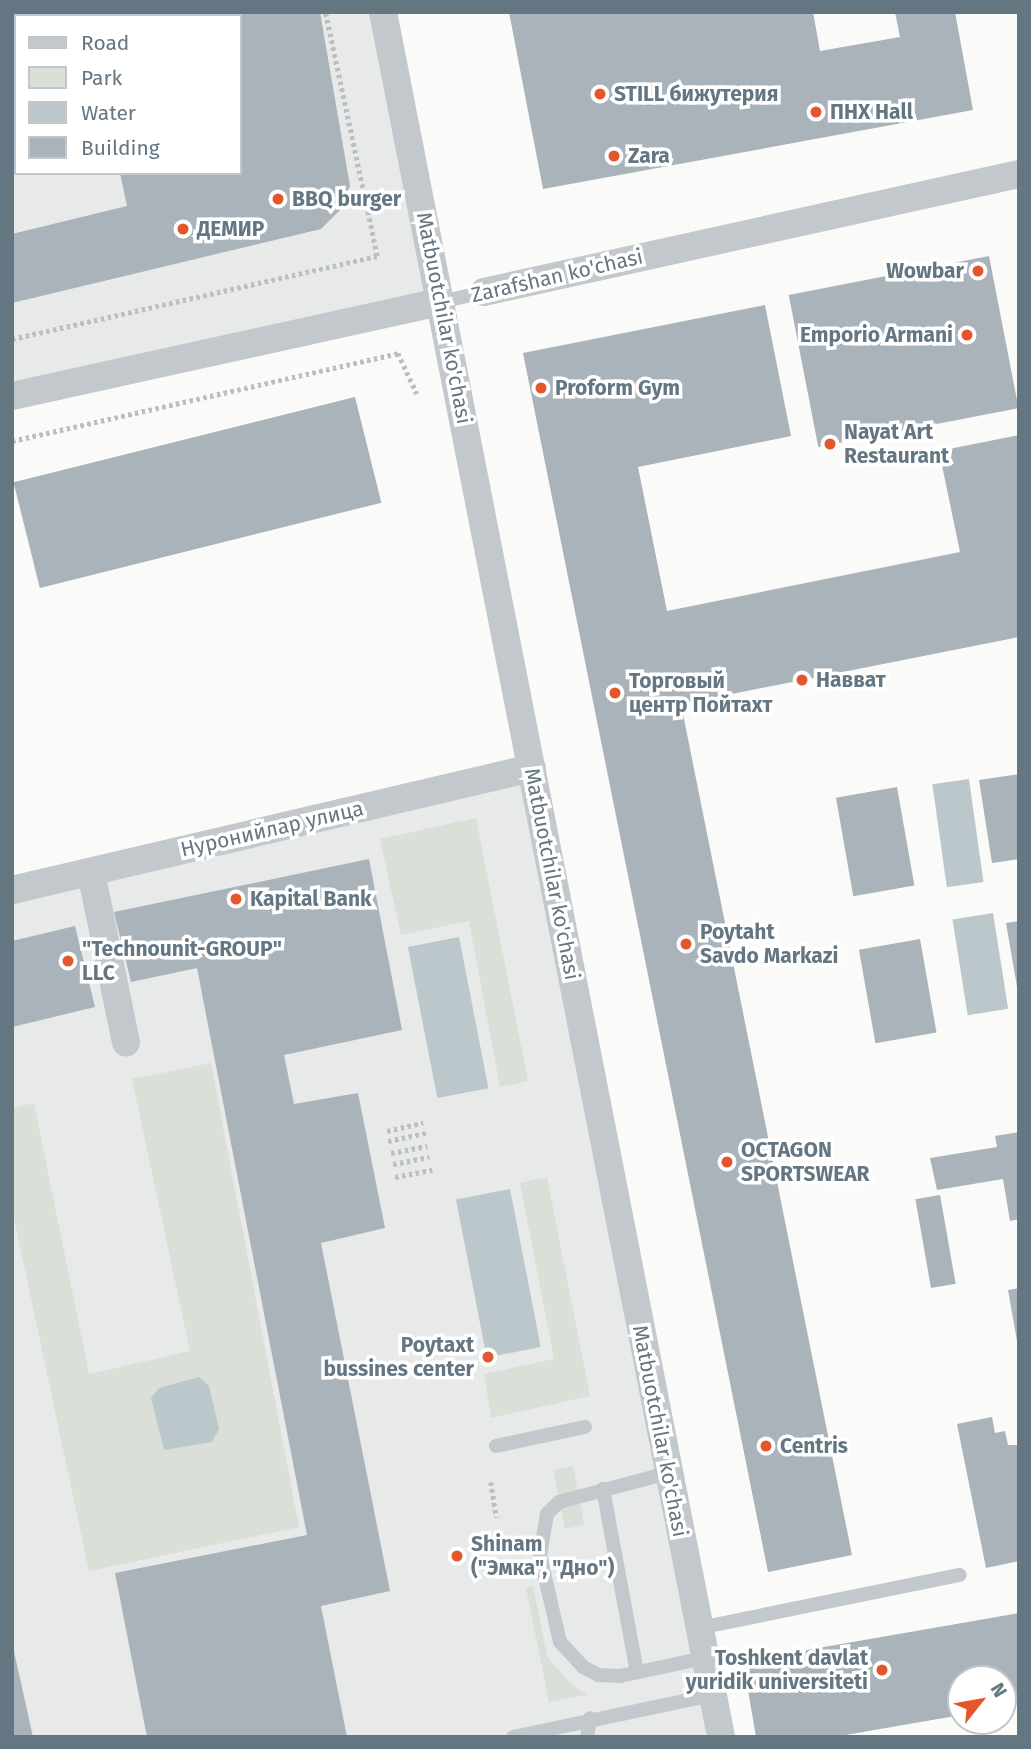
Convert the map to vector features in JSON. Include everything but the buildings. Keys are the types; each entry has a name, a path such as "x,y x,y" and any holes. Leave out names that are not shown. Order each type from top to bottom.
{"street":[{"name":"Matbuotchilar ko'chasi","path":"383,12 721,1737"},
{"name":"Zarafshan ko'chasi","path":"484,292 1019,174"},
{"name":"Zarafshan ko'chasi","path":"12,396 441,302"},
{"name":"Нуронийлар улица","path":"12,890 532,768"},
{"path":"90,872 126,1042"}],"lane":[{"name":"Zarafshan ko'chasi","path":"441,302 484,292"},
{"path":"496,1446 585,1427"},
{"path":"668,1472 559,1502 543,1524 540,1555 558,1633 569,1656 599,1675 636,1672 705,1658"},
{"path":"603,1489 636,1672"},
{"path":"699,1628 960,1575"},
{"path":"513,1737 590,1718 712,1695"},
{"path":"587,1737 590,1718"}],"path":[{"path":"12,339 377,256 326,12"},
{"path":"12,441 398,353 417,394"},
{"path":"387,1131 423,1124"},
{"path":"388,1141 426,1133"},
{"path":"391,1153 427,1146"},
{"path":"393,1164 429,1157"},
{"path":"395,1177 432,1170"},
{"path":"491,1482 497,1518"}],"shaded area":[{"path":"12,12 383,12 441,302 12,396"},
{"path":"532,768 721,1737 12,1737 12,890"}],"green space":[{"path":"476,818 528,1081 500,1087 469,921 401,935 380,839"},
{"path":"211,1063 299,1527 89,1571 12,1209 12,1108 34,1103 89,1374 190,1351 132,1079"},
{"path":"547,1177 590,1396 491,1418 484,1374 554,1359 520,1183"},
{"path":"573,1466 584,1525 565,1529 553,1470"},
{"path":"533,1586 547,1656 566,1679 587,1695 549,1702 526,1588"}],"water":[{"path":"969,779 983,882 947,887 932,784"},
{"path":"993,913 1008,1009 968,1015 953,919"},
{"path":"459,937 488,1088 437,1098 408,947"},
{"path":"510,1189 541,1347 487,1358 456,1199"},
{"path":"199,1377 209,1386 219,1429 212,1442 164,1450 151,1398 159,1388"}],"place":[{"name":"STILL бижутерия","path":"600,94"},
{"name":"ПНХ Hall","path":"816,112"},
{"name":"Zara","path":"614,156"},
{"name":"BBQ burger","path":"278,199"},
{"name":"ДЕМИР","path":"183,229"},
{"name":"Wowbar","path":"978,271"},
{"name":"Emporio Armani","path":"967,335"},
{"name":"Proform Gym","path":"541,388"},
{"name":"Nayat Art Restaurant","path":"830,444"},
{"name":"Навват","path":"802,680"},
{"name":"Торговый центр Пойтахт","path":"615,693"},
{"name":"Kapital Bank","path":"236,899"},
{"name":"Poytaht Savdo Markazi","path":"686,944"},
{"name":"\"Technounit-GROUP\" LLC","path":"68,961"},
{"name":"OCTAGON SPORTSWEAR","path":"727,1162"},
{"name":"Poytaxt bussines center","path":"488,1357"},
{"name":"Centris","path":"766,1446"},
{"name":"Shinam (\"Эмка\", \"Дно\")","path":"457,1556"},
{"name":"Toshkent davlat yuridik universiteti","path":"882,1670"}]}
